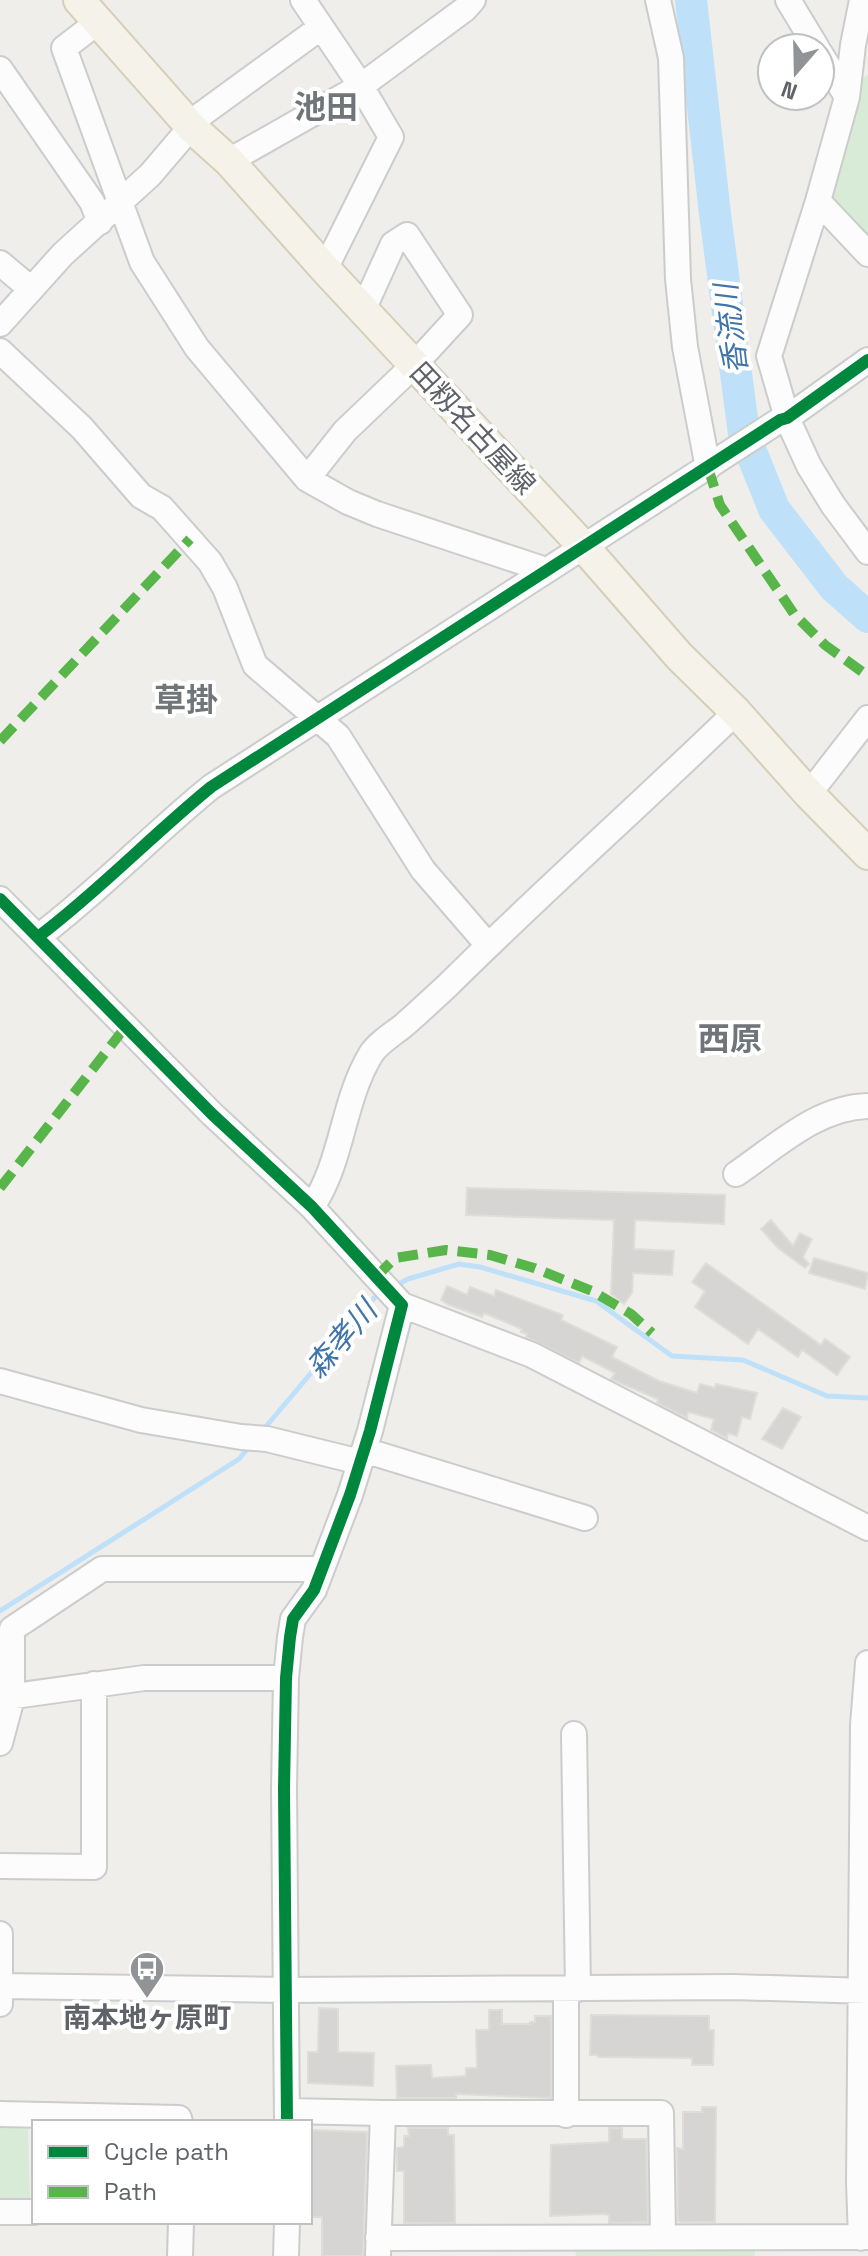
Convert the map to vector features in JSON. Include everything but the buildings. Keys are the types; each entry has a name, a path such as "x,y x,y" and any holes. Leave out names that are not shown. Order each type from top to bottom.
{"main road":[{"name":"田籾名古屋線","path":"88,11 192,128 229,161 325,269 583,546 679,656 736,712 868,854"}],"street":[{"path":"303,0 391,137 325,269"},
{"path":"658,0 671,58 678,279 685,347 712,466"},
{"path":"788,0 808,32"},
{"path":"862,0 860,50 818,201 769,356 783,419 833,505 864,537"},
{"path":"229,161 361,86 469,5"},
{"path":"88,11 64,48 142,262 197,348 307,479 377,514 546,570"},
{"path":"0,324 63,254 121,202 202,114 320,28"},
{"path":"0,69 92,202 100,222"},
{"path":"836,79 847,97"},
{"path":"818,201 868,254"},
{"path":"307,479 345,431 414,365 460,315 407,235 393,244 363,310"},
{"path":"0,263 31,289"},
{"path":"0,351 82,428 141,496 162,508 210,562 225,588 255,665 338,736 423,870 487,944"},
{"path":"38,937 211,787 712,466 868,360"},
{"path":"312,1207 330,1174 357,1084 372,1051 438,994 487,944 626,818 736,712"},
{"path":"809,794 868,718"},
{"path":"0,899 212,1114 312,1207 399,1301 532,1355 868,1528"},
{"path":"736,1174 818,1118 848,1106 868,1106"},
{"path":"399,1301 362,1456 314,1590 293,1619 286,1678 284,1789 287,2117 383,2113 661,2113 663,2236"},
{"path":"0,1381 141,1420 362,1456 585,1518"},
{"path":"0,1743 12,1629 102,1569 322,1569"},
{"path":"383,2113 378,2247 569,2247 663,2236 759,2248 864,2238 863,1725 868,1663"},
{"path":"6,1698 144,1678 286,1678"},
{"path":"0,1866 94,1867 94,1684"},
{"path":"566,2115 572,1989 574,1734"},
{"path":"0,1934 0,2004"},
{"path":"0,1986 286,1990 733,1987 864,1991"},
{"path":"0,2114 180,2120"},
{"path":"0,2212 32,2212"},
{"path":"180,2256 181,2224"},
{"path":"286,2256 287,2224"}],"green space":[{"path":"868,75 868,236 828,194 862,78"},
{"path":"0,2127 28,2128 30,2200 0,2200"},
{"path":"583,2244 747,2245 755,2251 755,2256 576,2256 575,2251"}],"waterway":[{"name":"香流川","path":"691,0 744,434 774,509 834,587 868,617"},
{"name":"森孝川","path":"395,1286 459,1264 480,1267 596,1301 672,1356 743,1360 827,1396 868,1398"},
{"name":"森孝川","path":"263,1430 376,1296 382,1293"},
{"name":"森孝川","path":"0,1611 239,1459 249,1447"}],"marked path":[{"path":"708,468 720,505 794,614 825,645 868,676"},
{"path":"0,741 190,539"},
{"path":"0,1188 127,1025"},
{"path":"376,1277 395,1258 446,1250 490,1255 592,1291 631,1314 652,1333"}],"cycle path":[{"path":"38,937 211,787 787,418 868,360"},
{"path":"0,899 212,1114 312,1207 402,1305 350,1495 314,1590 293,1619 290,1637 284,1789 287,2120"}],"place":[{"name":"南本地ヶ原町","path":"147,2000"}],"district":[{"name":"池田","path":"326,107"},
{"name":"草掛","path":"186,700"},
{"name":"西原","path":"730,1039"}]}
